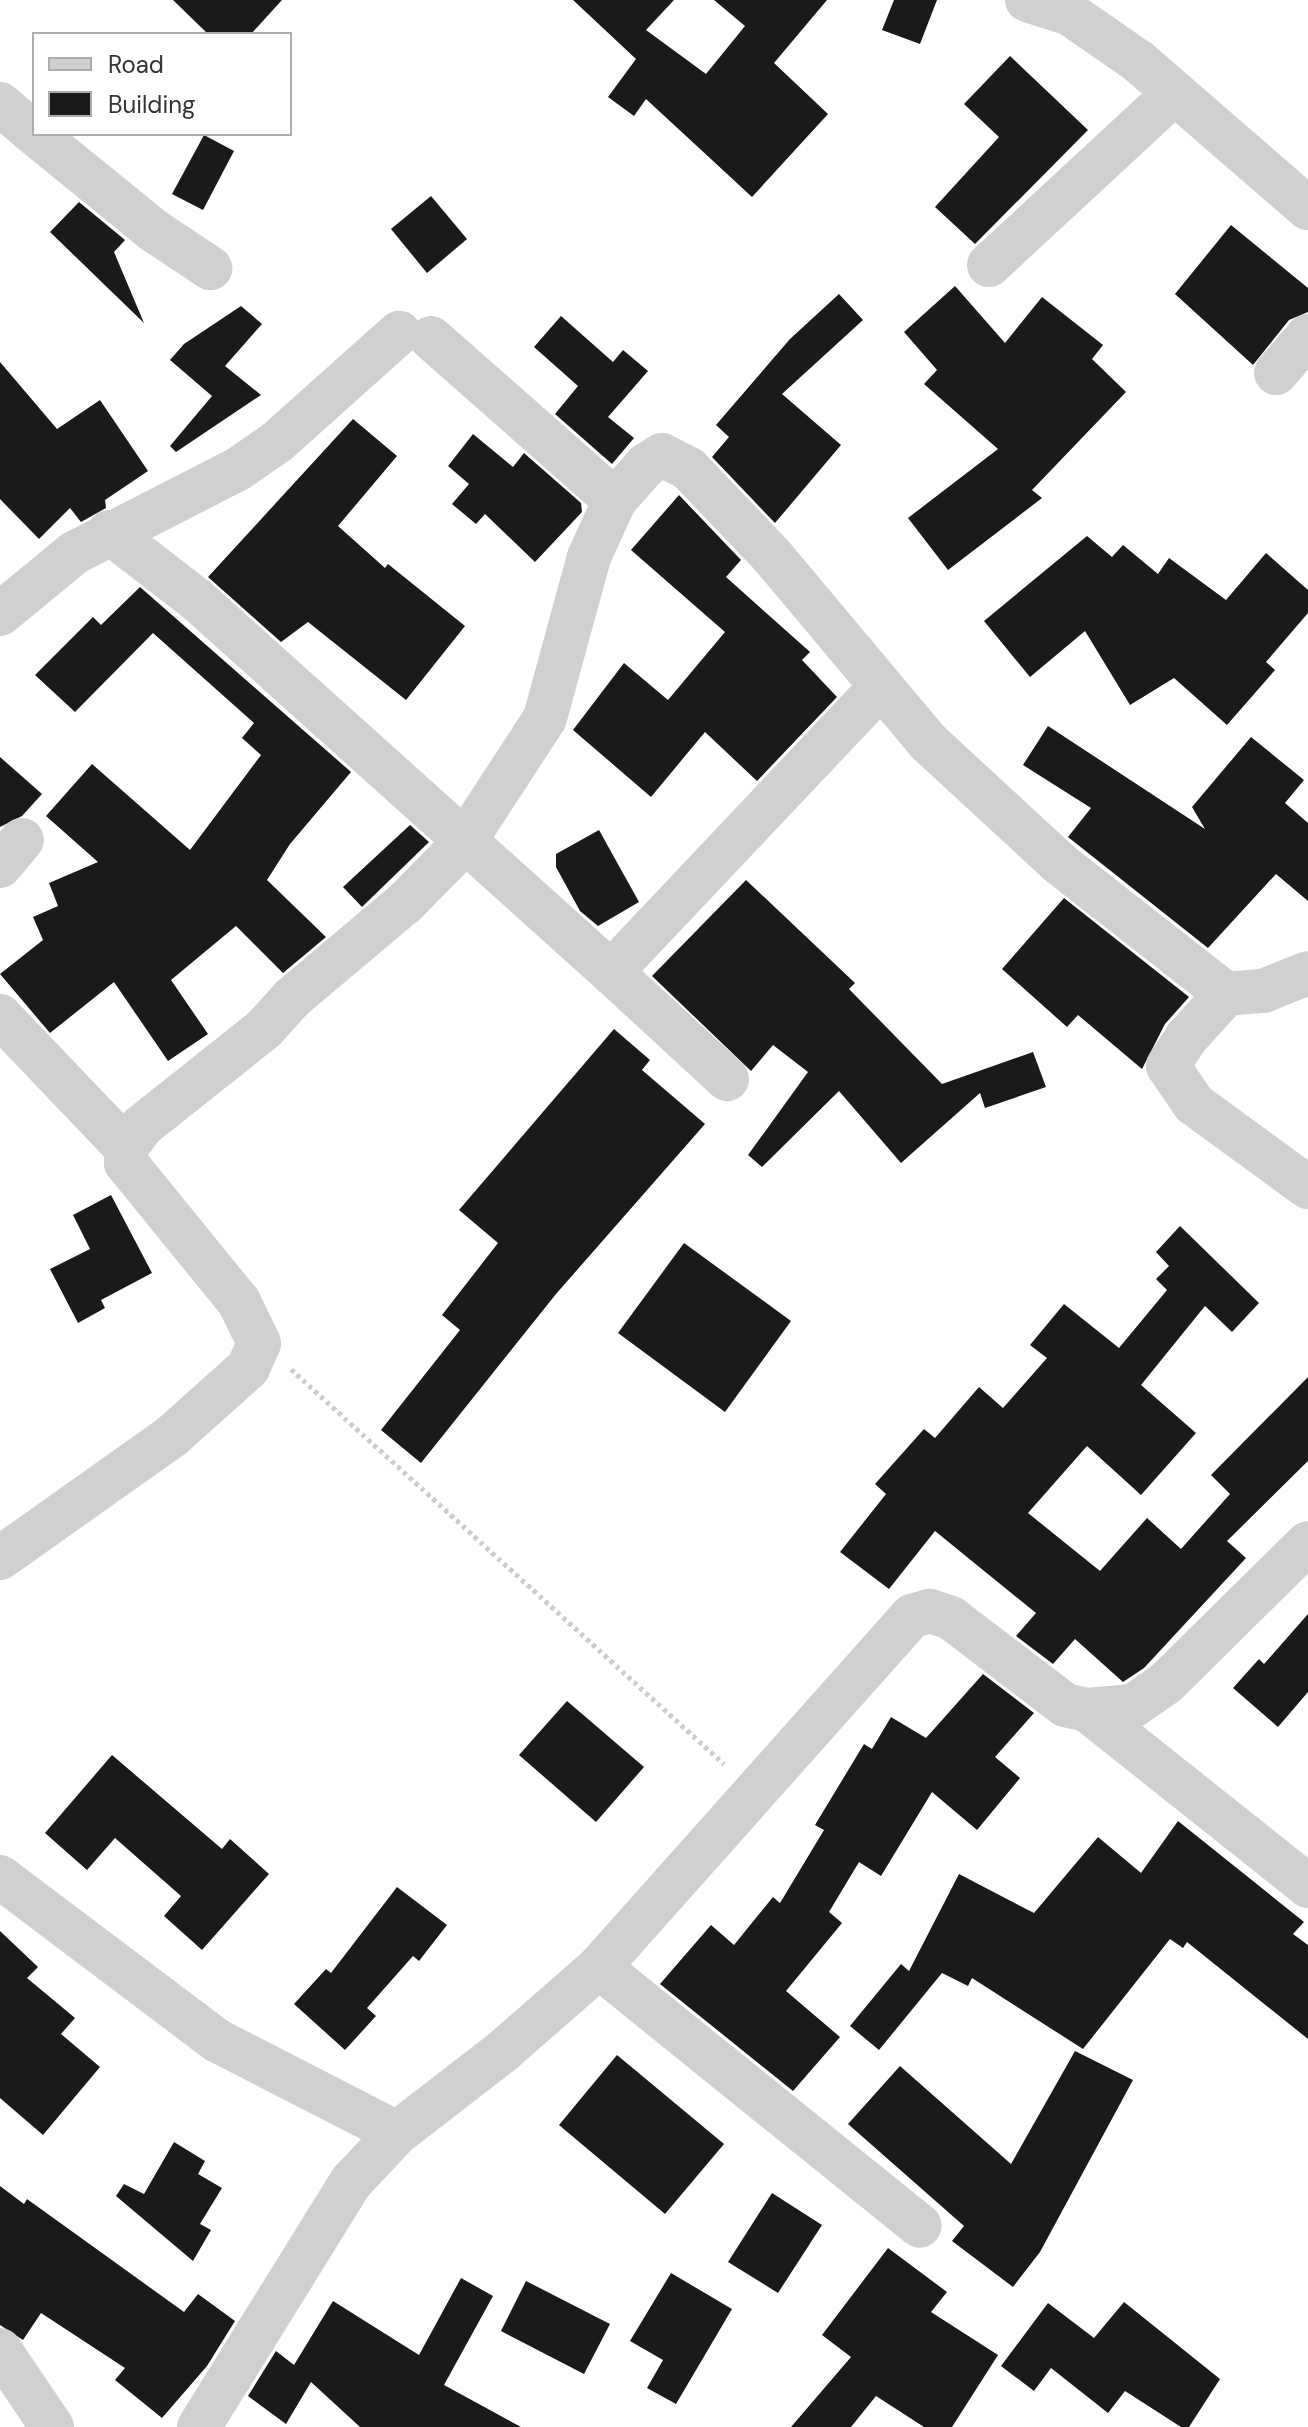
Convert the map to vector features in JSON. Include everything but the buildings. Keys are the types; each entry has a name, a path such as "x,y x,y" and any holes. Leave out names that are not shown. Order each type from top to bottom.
{"street":[{"path":"1027,0 1076,7 1308,208"},
{"path":"989,265 1175,93"},
{"path":"0,104 32,131"},
{"path":"37,136 153,230 210,268"},
{"path":"0,614 43,575 109,532 238,469 268,449 415,336 615,500"},
{"path":"1276,373 1308,336"},
{"path":"0,1558 172,1436 248,1368 259,1343 239,1302 126,1163 126,1148 142,1126 264,1029 292,998 405,903 463,844 545,718 589,557 615,500 646,465 662,455 689,469 772,556 879,689 1059,863 1226,994 1263,991 1308,973"},
{"path":"109,532 197,600 463,844 611,972 727,1079"},
{"path":"611,972 879,689"},
{"path":"1226,994 1168,1066 1194,1104 1308,1187"},
{"path":"0,1016 126,1148"},
{"path":"199,2427 351,2182 397,2133 503,2051 599,1967 761,1792 912,1616 930,1611 951,1618 1065,1705 1087,1710 1133,1706 1166,1683 1308,1543"},
{"path":"1087,1710 1308,1886"},
{"path":"0,1877 216,2040 397,2133"},
{"path":"599,1967 920,2226"},
{"path":"0,2350 52,2427"}],"path":[{"path":"259,1343 330,1401 631,1683 761,1792"}]}
